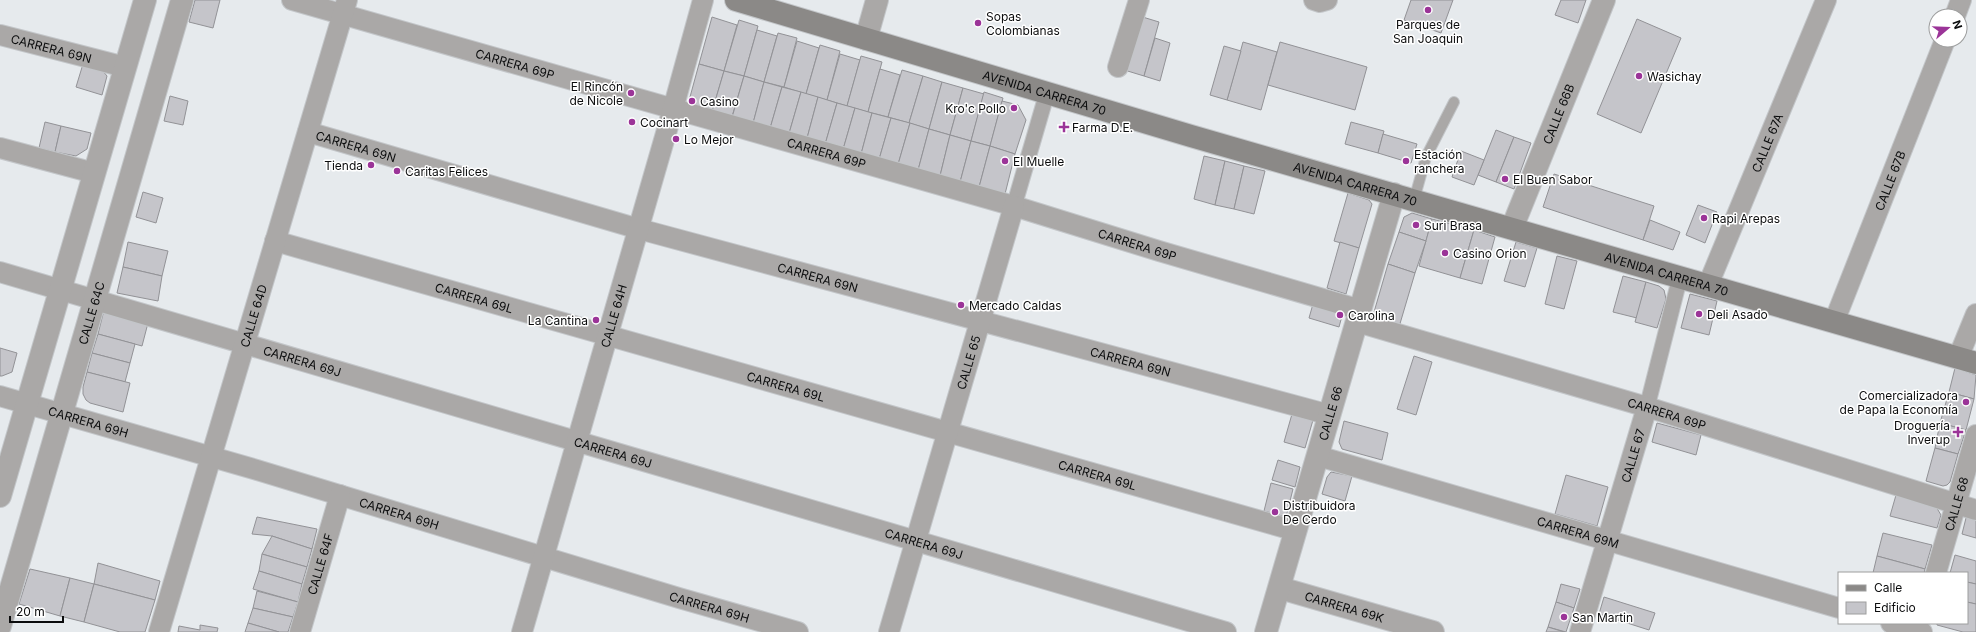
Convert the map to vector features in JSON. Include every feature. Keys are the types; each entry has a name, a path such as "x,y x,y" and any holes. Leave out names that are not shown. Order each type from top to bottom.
{"main road":[{"name":"AVENIDA CARRERA 70","path":"736,0 1047,93 1967,360"}],"street":[{"path":"0,496 145,0"},
{"name":"CALLE 64C","path":"0,626 182,0"},
{"name":"CARRERA 69P","path":"292,0 345,8 673,109 1014,206 1646,407 1976,510"},
{"name":"CALLE 64H","path":"522,632 639,229 703,0"},
{"path":"866,39 877,0"},
{"path":"1118,67 1139,0"},
{"name":"CALLE 66B","path":"1512,228 1604,0"},
{"name":"CALLE 67A","path":"1708,285 1826,0"},
{"name":"CALLE 64D","path":"160,632 345,8"},
{"name":"CARRERA 69N","path":"0,35 125,67"},
{"name":"CALLE 67B","path":"1834,322 1942,48"},
{"name":"CALLE 65","path":"889,632 1047,93"},
{"name":"CARRERA 69N","path":"308,132 639,229 1330,415"},
{"path":"0,148 94,173"},
{"name":"CALLE 66","path":"1266,632 1359,316 1404,197"},
{"name":"CARRERA 69L","path":"275,241 1296,531"},
{"name":"CARRERA 69J","path":"0,272 1226,632"},
{"name":"CALLE 67","path":"1580,632 1646,407 1680,277"},
{"path":"1967,360 1976,314"},
{"name":"CARRERA 69H","path":"0,396 340,495 798,632"},
{"name":"CALLE 68","path":"1936,572 1976,435"},
{"name":"CARRERA 69M","path":"1318,456 1838,608"},
{"name":"CALLE 64F","path":"304,631 340,495"},
{"name":"CARRERA 69K","path":"1280,588 1433,632"},
{"path":"1895,624 1920,630"}],"lane":[{"path":"1404,197 1454,102"}],"building":[{"path":"195,0 220,0 213,28 189,22"},
{"name":"Parques de San Joaquin","path":"1411,0 1453,0 1441,33 1404,20"},
{"path":"1561,0 1586,0 1578,23 1555,15"},
{"path":"1136,15 1159,22 1144,76 1121,69"},
{"path":"712,17 737,25 724,71 699,64"},
{"name":"Wasichay","path":"1637,19 1681,38 1641,133 1597,114"},
{"path":"739,20 758,26 744,76 724,71"},
{"path":"757,30 777,36 764,82 744,76"},
{"path":"778,33 797,38 784,87 764,82"},
{"path":"1155,38 1170,43 1160,81 1144,76"},
{"path":"797,41 819,48 806,94 784,87"},
{"path":"1243,42 1277,52 1261,110 1227,100"},
{"path":"1280,42 1367,67 1355,110 1268,85"},
{"path":"820,45 840,51 827,100 806,94"},
{"path":"1224,46 1241,51 1227,100 1210,95"},
{"path":"840,54 860,60 847,106 827,100"},
{"path":"861,56 882,62 868,112 847,106"},
{"path":"83,64 102,70 107,76 102,95 76,87"},
{"path":"699,64 724,71 711,115 687,108"},
{"path":"880,69 900,75 888,117 868,112"},
{"path":"902,70 923,76 909,123 888,117"},
{"path":"724,71 744,76 731,120 711,115"},
{"path":"744,76 764,82 752,127 731,121"},
{"path":"923,76 942,82 929,129 909,123"},
{"path":"764,82 782,87 769,132 752,127"},
{"path":"942,82 963,88 950,135 929,129"},
{"path":"782,87 801,92 788,137 769,132"},
{"path":"963,88 984,94 971,141 950,135"},
{"path":"801,92 818,97 806,142 788,137"},
{"path":"984,92 1003,98 990,146 971,141"},
{"path":"170,96 188,101 183,125 164,121"},
{"path":"818,97 837,103 824,148 806,142"},
{"path":"1002,101 1018,105 1026,120 1015,154 990,146"},
{"path":"837,103 855,108 842,153 824,148"},
{"path":"855,108 872,113 860,158 842,153"},
{"path":"872,113 891,118 878,163 860,158"},
{"path":"891,118 910,123 897,168 878,163"},
{"path":"45,122 61,126 55,152 39,148"},
{"path":"1351,122 1384,131 1378,153 1345,144"},
{"path":"910,123 929,129 917,174 897,168"},
{"path":"61,126 91,133 87,149 76,156 55,152"},
{"path":"929,129 950,135 939,180 917,174"},
{"path":"1496,130 1514,137 1496,182 1478,175"},
{"path":"1383,134 1417,144 1411,163 1378,153"},
{"path":"950,135 971,141 959,186 939,180"},
{"path":"1514,137 1531,143 1514,189 1496,182"},
{"path":"971,141 990,146 978,191 959,186"},
{"path":"990,146 1015,154 1004,198 978,191"},
{"path":"1461,151 1484,160 1474,185 1452,177"},
{"path":"1204,156 1225,161 1215,205 1194,199"},
{"path":"1225,161 1244,166 1234,209 1215,205"},
{"path":"1244,166 1265,171 1254,214 1234,209"},
{"path":"1554,174 1654,206 1643,240 1543,207"},
{"path":"143,192 163,198 156,223 136,217"},
{"path":"1348,193 1369,200 1372,204 1359,248 1334,241"},
{"path":"1698,205 1717,212 1705,243 1686,235"},
{"name":"Suri Brasa","path":"1412,213 1432,219 1426,241 1399,232 1404,217"},
{"name":"Casino Orion","path":"1432,219 1474,230 1460,278 1419,266"},
{"path":"1650,220 1680,232 1673,250 1643,240"},
{"path":"1474,230 1495,237 1482,284 1460,278"},
{"path":"1399,232 1426,241 1415,273 1388,264"},
{"path":"128,242 168,251 162,276 123,267"},
{"path":"1340,242 1359,248 1346,294 1327,288"},
{"path":"1516,242 1537,248 1525,287 1504,281"},
{"path":"1557,256 1577,261 1564,309 1545,304"},
{"path":"1388,264 1415,273 1399,327 1372,319"},
{"path":"123,267 162,276 158,301 117,293"},
{"path":"1623,276 1646,282 1637,318 1613,312"},
{"path":"1646,282 1659,286 1664,290 1666,299 1657,328 1635,322"},
{"name":"Deli Asado","path":"1690,294 1717,301 1709,335 1681,328"},
{"path":"1313,304 1340,312 1342,316 1339,327 1309,318"},
{"path":"104,310 148,323 142,346 98,334"},
{"path":"98,334 135,344 130,363 92,353"},
{"path":"0,348 17,353 12,372 2,376 0,376"},
{"path":"92,353 130,363 125,382 87,372"},
{"path":"1414,356 1432,362 1416,415 1397,409"},
{"path":"1955,368 1976,375 1974,399 1949,392"},
{"path":"87,372 130,383 123,412 90,403 86,400 83,394 83,387"},
{"path":"1949,392 1974,399 1966,430 1940,423"},
{"path":"1292,414 1313,420 1305,448 1284,442"},
{"path":"1344,421 1388,433 1382,460 1342,449 1339,442"},
{"path":"1657,423 1701,435 1696,455 1652,442"},
{"path":"1940,423 1966,430 1958,454 1935,448"},
{"path":"1935,448 1958,454 1950,482 1947,485 1943,486 1926,481"},
{"path":"1278,460 1300,467 1295,487 1272,480"},
{"path":"1331,472 1352,476 1345,501 1322,494 1327,477"},
{"path":"1566,475 1608,487 1597,526 1555,514"},
{"path":"1271,483 1293,489 1286,517 1264,511"},
{"path":"1896,495 1935,505 1941,515 1937,528 1890,516"},
{"path":"1967,514 1976,516 1976,538 1962,534"},
{"path":"257,517 317,529 312,549 272,536 252,534"},
{"path":"1883,533 1932,545 1925,569 1877,556"},
{"path":"272,536 312,549 307,567 262,554"},
{"path":"262,554 307,567 302,584 259,571"},
{"path":"1955,555 1976,561 1976,584 1968,582 1968,572 1950,572"},
{"path":"1877,556 1925,569 1924,572 1873,572"},
{"path":"98,563 160,581 155,600 94,584"},
{"path":"30,569 70,578 60,616 19,604"},
{"path":"259,571 302,584 298,602 253,589"},
{"path":"70,578 94,584 84,622 60,616"},
{"path":"1968,582 1976,584 1976,604 1968,602"},
{"path":"94,584 155,600 145,632 120,632 84,622"},
{"path":"1561,584 1580,589 1574,608 1556,602"},
{"path":"257,591 298,602 293,617 253,608"},
{"path":"1604,597 1655,613 1649,630 1599,614"},
{"path":"1556,602 1574,608 1566,632 1548,627"},
{"path":"1968,602 1976,604 1976,632 1963,632 1937,625 1968,624"},
{"path":"253,608 293,617 288,632 279,632 248,623"},
{"path":"248,623 279,632 245,632"},
{"path":"200,625 218,628 217,632 178,632 179,626 200,630"},
{"path":"1548,627 1564,632 1546,632"}],"place":[{"name":"Parques de San Joaquin","path":"1428,10"},
{"name":"Sopas Colombianas","path":"978,23"},
{"name":"Wasichay","path":"1639,76"},
{"name":"El Rincón de Nicole","path":"631,93"},
{"name":"Casino","path":"692,101"},
{"name":"Kro'c Pollo","path":"1014,108"},
{"name":"Cocinart","path":"632,122"},
{"name":"Farma D.E.","path":"1064,127"},
{"name":"Lo Mejor","path":"676,139"},
{"name":"El Muelle","path":"1005,161"},
{"name":"Estación ranchera","path":"1406,161"},
{"name":"Tienda","path":"371,165"},
{"name":"Caritas Felices","path":"397,171"},
{"name":"El Buen Sabor","path":"1505,179"},
{"name":"Rapi Arepas","path":"1704,218"},
{"name":"Suri Brasa","path":"1416,225"},
{"name":"Casino Orion","path":"1445,253"},
{"name":"Mercado Caldas","path":"961,305"},
{"name":"Deli Asado","path":"1699,314"},
{"name":"Carolina","path":"1340,315"},
{"name":"La Cantina","path":"596,320"},
{"name":"Comercializadora de Papa la Economía","path":"1966,402"},
{"name":"Droguería Inverup","path":"1958,432"},
{"name":"Distribuidora De Cerdo","path":"1275,512"},
{"name":"San Martin","path":"1564,617"}]}
